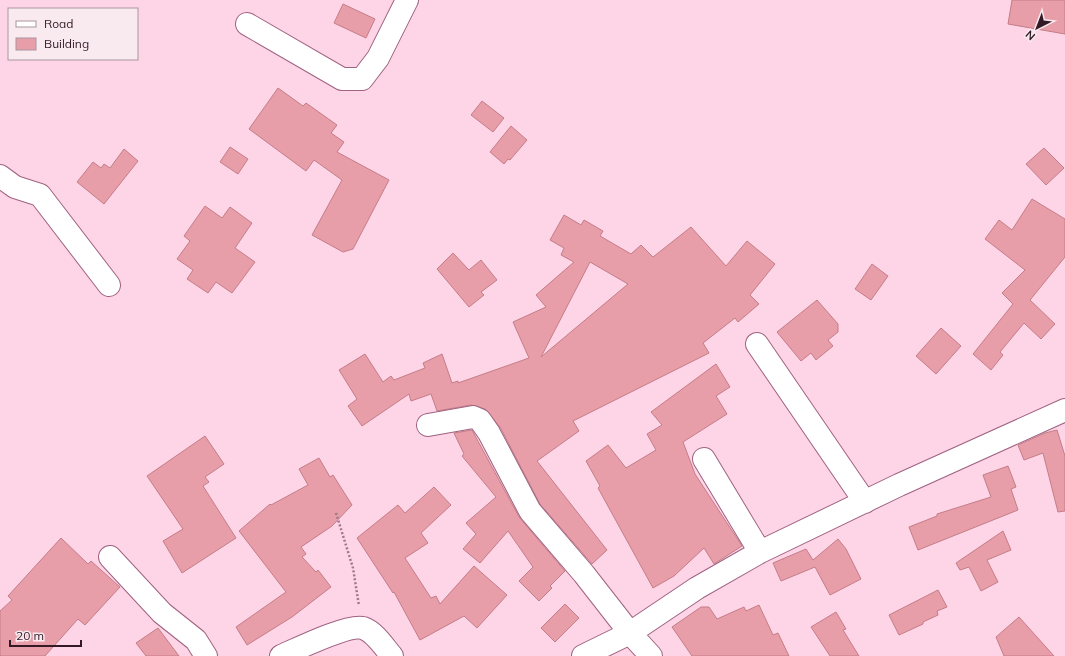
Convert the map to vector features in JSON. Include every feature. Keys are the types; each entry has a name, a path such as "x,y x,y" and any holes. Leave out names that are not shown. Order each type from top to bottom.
{"street":[{"path":"247,24 342,79 362,79 378,58 407,0"},
{"path":"0,176 15,186 40,195 109,285"},
{"path":"757,344 865,502"},
{"path":"583,656 630,633 697,588 760,552 1065,410"},
{"path":"428,425 473,417 480,420 489,433 530,511 584,574 630,633 651,656"},
{"path":"704,459 760,552"},
{"path":"110,557 162,613 196,640 206,656"},
{"path":"281,656 350,628 363,628 375,636 392,656"}],"path":[{"path":"336,513 353,568 363,628"}],"building":[{"path":"1012,0 1065,0 1065,34 1008,24"},
{"path":"343,4 375,19 366,38 334,23"},
{"path":"278,88 303,106 306,103 337,125 331,133 344,142 337,152 389,180 353,249 343,252 312,235 342,180 314,160 306,171 249,129"},
{"path":"482,101 504,118 493,132 471,115"},
{"path":"511,126 527,140 510,160 508,159 504,164 490,152"},
{"path":"230,147 248,159 238,174 220,162"},
{"path":"1044,148 1064,168 1046,185 1026,164"},
{"path":"124,149 138,161 104,204 77,182 93,162 101,168 104,164 110,168"},
{"path":"1032,199 1065,219 1065,257 1030,300 1055,324 1041,339 1024,323 1000,352 1003,355 991,370 973,354 1013,304 1002,293 1025,270 985,239 999,220 1012,230"},
{"path":"205,206 222,218 230,207 252,223 235,248 255,262 232,293 216,282 208,293 187,279 193,270 177,259 190,241 184,236"},
{"path":"564,215 581,225 584,220 603,231 600,236 631,254 641,245 653,257 691,227 726,266 747,241 775,264 750,295 759,304 738,322 735,318 703,343 709,353 573,421 579,431 537,461 607,550 592,564 540,504 500,427 485,409 471,405 437,411 431,394 411,401 409,394 362,426 348,406 357,399 339,370 365,354 383,382 391,376 394,380 425,368 423,363 442,354 452,383 458,381 458,383 529,358 513,322 546,307 536,295 574,262 561,255 564,248 550,240","holes":["590,262 628,284 541,357"]},
{"path":"453,253 469,270 481,260 497,280 481,292 484,295 469,307 437,269"},
{"path":"872,264 888,276 871,300 855,289"},
{"path":"817,300 838,324 838,332 828,340 833,346 816,360 811,353 801,361 777,332"},
{"path":"941,328 961,346 936,374 916,356"},
{"path":"716,364 730,387 716,396 727,414 683,442 695,474 742,546 714,564 704,548 674,576 653,588 598,488 600,486 586,461 608,445 626,468 656,450 647,434 662,425 651,412"},
{"path":"472,430 519,517 565,571 550,586 552,588 539,601 519,581 533,567 508,531 480,563 463,549 476,534 466,523 496,497 462,456 464,454 454,433"},
{"path":"1057,430 1065,456 1065,511 1058,512 1043,453 1024,460 1018,445 1045,433"},
{"path":"205,436 224,464 205,477 209,482 203,486 236,538 182,573 163,541 183,529 147,476"},
{"path":"319,458 330,477 333,475 352,505 332,526 301,547 306,554 302,557 316,572 318,570 331,587 292,617 247,645 236,627 286,592 239,531 270,504 271,505 308,485 299,469"},
{"path":"1008,466 1016,487 1011,489 1018,510 918,550 909,527 937,516 937,514 991,497 983,475"},
{"path":"434,487 451,505 421,533 428,543 405,558 431,598 436,596 440,604 474,566 507,595 477,628 464,616 420,640 394,592 393,593 357,538 398,505 405,513"},
{"path":"1003,531 1011,550 987,560 998,582 981,591 969,567 960,570 956,563"},
{"path":"61,538 88,564 91,561 120,587 85,625 78,619 45,656 0,656 0,611 12,600 8,596"},
{"path":"838,539 846,549 861,579 830,595 815,567 781,581 773,563 806,549 813,560"},
{"path":"938,590 947,607 937,611 938,615 923,622 923,624 899,635 889,615"},
{"path":"565,604 579,618 555,642 541,628"},
{"path":"759,605 773,635 778,633 789,656 692,656 672,627 701,607 709,607 717,619 744,607 746,611"},
{"path":"836,612 846,629 843,630 859,656 830,656 811,627"},
{"path":"1019,617 1054,656 1004,656 996,637"},
{"path":"158,628 179,656 146,656 136,643"}]}
